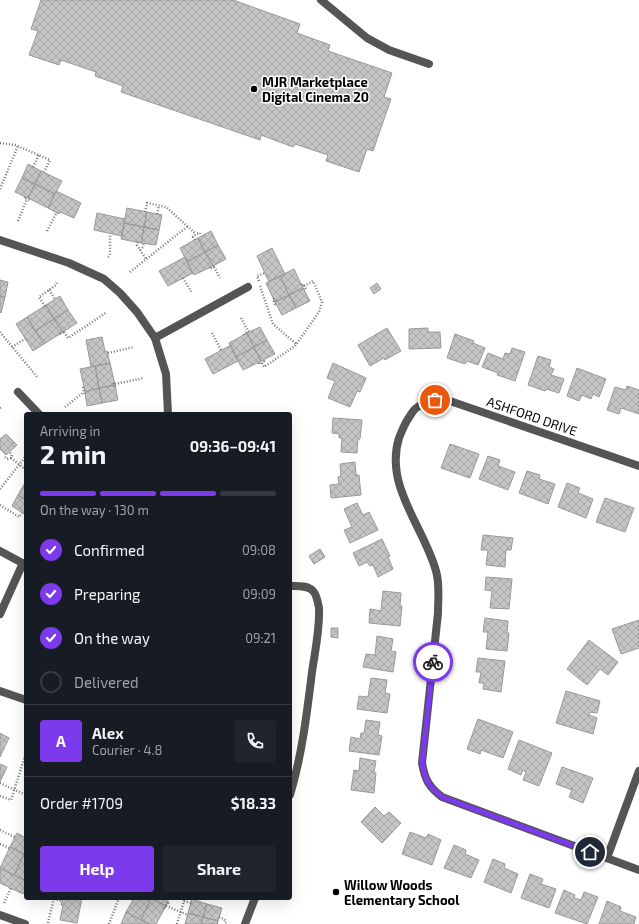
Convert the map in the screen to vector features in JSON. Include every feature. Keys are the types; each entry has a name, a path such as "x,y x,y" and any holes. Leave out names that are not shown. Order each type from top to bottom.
{"street":[{"path":"321,0 368,38 389,50 429,64"},
{"path":"0,240 69,263 104,279 120,293 137,312 155,338 166,374 168,412"},
{"path":"155,338 248,287"},
{"path":"18,392 37,412"},
{"name":"ASHFORD DRIVE","path":"607,858 442,797 433,790 425,778 422,763 438,613 439,590 437,572 432,558 403,497 398,481 396,467 397,447 404,425 416,408 435,400 450,401 639,466"},
{"path":"0,551 24,564 0,614"},
{"path":"292,586 305,586 313,590 319,607 319,625 307,717 302,747 292,785"},
{"path":"0,691 24,699"},
{"path":"639,771 607,858 639,870"},
{"path":"245,924 254,900"},
{"path":"0,915 25,924"}],"path":[{"path":"0,143 18,146 50,160 44,172"},
{"path":"0,189 18,146"},
{"path":"33,167 39,155"},
{"path":"18,222 27,199"},
{"path":"145,212 147,203 166,207 196,234 200,233 202,236"},
{"path":"157,214 159,206"},
{"path":"47,232 56,212"},
{"path":"130,272 188,226"},
{"path":"108,257 110,255 110,234"},
{"path":"195,240 194,237 196,234"},
{"path":"138,242 137,245 146,259"},
{"path":"140,250 144,243"},
{"path":"210,267 210,269 214,266 220,278"},
{"path":"264,272 257,276 272,324 296,344"},
{"path":"183,278 192,293"},
{"path":"261,362 264,367 295,346 319,312 322,302 312,281 303,285 306,289 304,290"},
{"path":"45,306 39,297 57,282"},
{"path":"49,290 55,299"},
{"path":"274,299 273,300 276,304"},
{"path":"60,334 65,332 68,338 107,312"},
{"path":"241,318 248,332 244,335"},
{"path":"0,332 38,378"},
{"path":"212,333 221,350"},
{"path":"12,347 25,339"},
{"path":"108,352 134,347"},
{"path":"115,385 144,378"},
{"path":"65,407 85,394 84,387"},
{"path":"9,452 12,455 11,458 24,469"},
{"path":"5,457 7,459 11,458"},
{"path":"0,489 24,459"},
{"path":"0,505 19,517 22,512"},
{"path":"0,796 12,800 14,790 24,765"},
{"path":"0,783 24,794"},
{"path":"0,830 15,837"},
{"path":"0,844 10,848"},
{"path":"4,904 11,888"},
{"path":"48,923 54,900"},
{"path":"109,924 118,900"},
{"path":"177,924 184,901 191,903"},
{"path":"166,906 188,915"},
{"path":"219,917 224,919 225,923 230,924"}],"building":[{"name":"MJR Marketplace Digital Cinema 20","path":"41,0 233,0 300,24 297,33 330,45 328,51 392,73 384,97 391,99 373,151 367,149 359,172 326,161 328,155 295,144 293,147 261,135 260,140 121,92 123,86 95,76 96,72 61,60 59,65 29,55 38,31 31,29"},
{"path":"28,164 41,171 35,184 22,178"},
{"path":"41,171 62,181 55,194 35,184"},
{"path":"22,178 35,184 28,198 15,192"},
{"path":"35,184 55,194 48,208 28,198"},
{"path":"56,191 81,203 74,218 60,212 59,214 48,208"},
{"path":"127,208 147,212 144,227 124,223"},
{"path":"147,212 162,215 159,230 144,227"},
{"path":"97,213 125,219 122,236 94,230"},
{"path":"124,223 144,227 141,243 121,239"},
{"path":"144,227 159,230 156,245 141,243"},
{"path":"211,231 218,245 205,252 198,238"},
{"path":"198,238 205,252 187,262 180,248"},
{"path":"218,245 226,259 213,266 205,252"},
{"path":"272,248 285,274 269,282 257,256"},
{"path":"205,252 213,266 194,275 187,262"},
{"path":"185,257 193,273 168,286 159,271"},
{"path":"294,269 303,288 289,295 280,276"},
{"path":"280,276 289,295 275,302 266,283"},
{"path":"0,280 8,282 5,297 0,296"},
{"path":"377,283 381,289 374,294 370,288"},
{"path":"303,288 310,301 296,308 289,295"},
{"path":"289,295 296,308 282,315 275,302"},
{"path":"0,296 5,297 1,313 0,312"},
{"path":"60,296 68,310 54,319 46,305"},
{"path":"46,305 54,319 35,331 27,317"},
{"path":"68,310 77,323 63,332 54,319"},
{"path":"27,317 44,344 33,351 16,324"},
{"path":"54,319 63,332 44,344 35,331"},
{"path":"260,327 267,340 254,347 247,333"},
{"path":"387,328 401,351 370,366 358,345"},
{"path":"428,328 428,332 440,332 441,348 409,349 409,329"},
{"path":"247,333 254,347 236,357 229,343"},
{"path":"455,334 474,341 473,343 485,348 478,365 467,361 465,364 447,358"},
{"path":"102,337 105,351 107,351 110,363 91,367 86,340"},
{"path":"267,340 275,354 261,361 254,347"},
{"path":"231,345 238,361 213,374 205,359"},
{"path":"254,347 261,361 243,370 236,357"},
{"path":"512,348 525,352 515,381 497,375 498,373 482,367 488,353 503,359 505,353 510,354"},
{"path":"538,356 551,360 549,367 554,369 551,375 564,379 559,393 546,389 545,391 528,385"},
{"path":"110,363 115,385 99,388 95,366"},
{"path":"333,363 366,378 360,392 357,391 350,407 328,398 335,381 327,378"},
{"path":"95,366 99,388 85,392 80,369"},
{"path":"577,368 606,379 599,397 593,394 591,399 582,395 579,401 567,396"},
{"path":"115,385 118,400 102,403 99,388"},
{"path":"627,386 639,390 639,414 621,408 619,414 607,410 615,387 626,390"},
{"path":"99,388 102,403 87,406 85,392"},
{"path":"333,418 362,420 357,453 341,452 342,438 339,438 339,434 332,433"},
{"path":"6,434 17,445 6,455 0,449 0,439"},
{"path":"450,444 479,454 470,478 441,468"},
{"path":"488,456 500,460 498,466 515,472 508,490 479,479"},
{"path":"355,462 356,475 359,475 361,495 331,498 330,485 339,484 338,477 341,476 340,464"},
{"path":"527,471 540,475 539,479 555,484 548,504 519,493"},
{"path":"567,483 580,488 578,493 593,499 586,518 558,507"},
{"path":"24,484 24,499 18,495"},
{"path":"18,495 24,499 24,514 12,506"},
{"path":"605,498 634,508 625,532 596,522"},
{"path":"357,503 363,515 369,512 378,530 350,543 344,530 352,527 344,509"},
{"path":"483,535 513,538 511,550 506,550 505,567 486,565 488,550 481,550"},
{"path":"382,539 390,556 388,557 393,569 378,577 373,565 370,566 367,562 359,566 353,553"},
{"path":"320,549 325,557 314,564 309,556"},
{"path":"486,577 512,579 509,609 490,608 492,591 485,590"},
{"path":"383,591 401,593 400,606 402,606 400,626 369,623 370,609 381,611"},
{"path":"485,618 508,621 507,633 509,633 507,651 486,649 488,632 483,632"},
{"path":"639,620 639,648 621,654 612,629"},
{"path":"331,628 338,628 338,638 331,637"},
{"path":"377,636 393,639 391,651 396,652 393,672 363,667 366,654 375,655"},
{"path":"589,640 618,662 608,675 600,669 587,685 567,669"},
{"path":"478,658 505,661 501,692 483,689 484,683 479,683 481,672 476,672"},
{"path":"371,678 387,680 385,693 390,694 387,713 357,709 359,696 368,697"},
{"path":"566,691 600,701 597,713 590,712 589,715 597,718 593,734 556,723"},
{"path":"478,719 513,732 503,758 481,750 480,754 467,749"},
{"path":"366,720 380,722 378,735 382,736 379,755 349,751 351,737 360,739 361,733 364,733"},
{"path":"0,733 9,738 0,757"},
{"path":"519,740 552,753 539,786 523,780 526,772 523,770 521,775 508,769"},
{"path":"360,758 376,761 374,773 376,773 374,793 351,790 354,770 359,771"},
{"path":"0,764 7,767 0,782"},
{"path":"562,767 593,778 583,803 569,797 572,790 556,784"},
{"path":"375,807 384,816 389,812 401,823 382,843 361,822"},
{"path":"410,832 426,838 428,834 441,840 432,865 402,854"},
{"path":"17,833 24,837 24,854 10,847"},
{"path":"454,845 466,850 465,854 479,860 471,878 444,868"},
{"path":"10,847 24,854 14,875 0,868"},
{"path":"24,854 24,880 14,875"},
{"path":"493,859 505,864 504,868 518,874 511,893 484,882"},
{"path":"0,868 24,880 24,892 23,894 0,883"},
{"path":"530,874 543,879 541,884 556,889 549,908 521,898"},
{"path":"564,890 575,895 574,898 581,900 584,892 598,897 587,924 555,913"},
{"path":"62,900 82,900 77,923 60,920 63,905 61,905"},
{"path":"133,900 150,900 141,920 126,912"},
{"path":"150,900 155,900 166,906 156,924 149,924 141,920"},
{"path":"155,900 168,900 166,906"},
{"path":"192,900 207,904 203,917 188,913"},
{"path":"607,901 621,907 620,911 636,917 634,924 599,924"},
{"path":"207,904 222,908 218,921 203,917"},
{"path":"126,912 141,920 149,924 121,924"},
{"path":"188,913 203,917 201,924 185,924"},
{"path":"203,917 218,921 217,924 201,924"}],"way so far":[{"path":"433,662 438,613 439,590 437,572 432,558 403,497 398,481 396,467 397,447 404,425 416,408 435,400"}],"place":[{"name":"MJR Marketplace Digital Cinema 20","path":"254,89"},
{"name":"Willow Woods Elementary School","path":"336,892"}],"route":[{"path":"433,662 422,763 425,778 433,790 442,797 590,852"}]}
